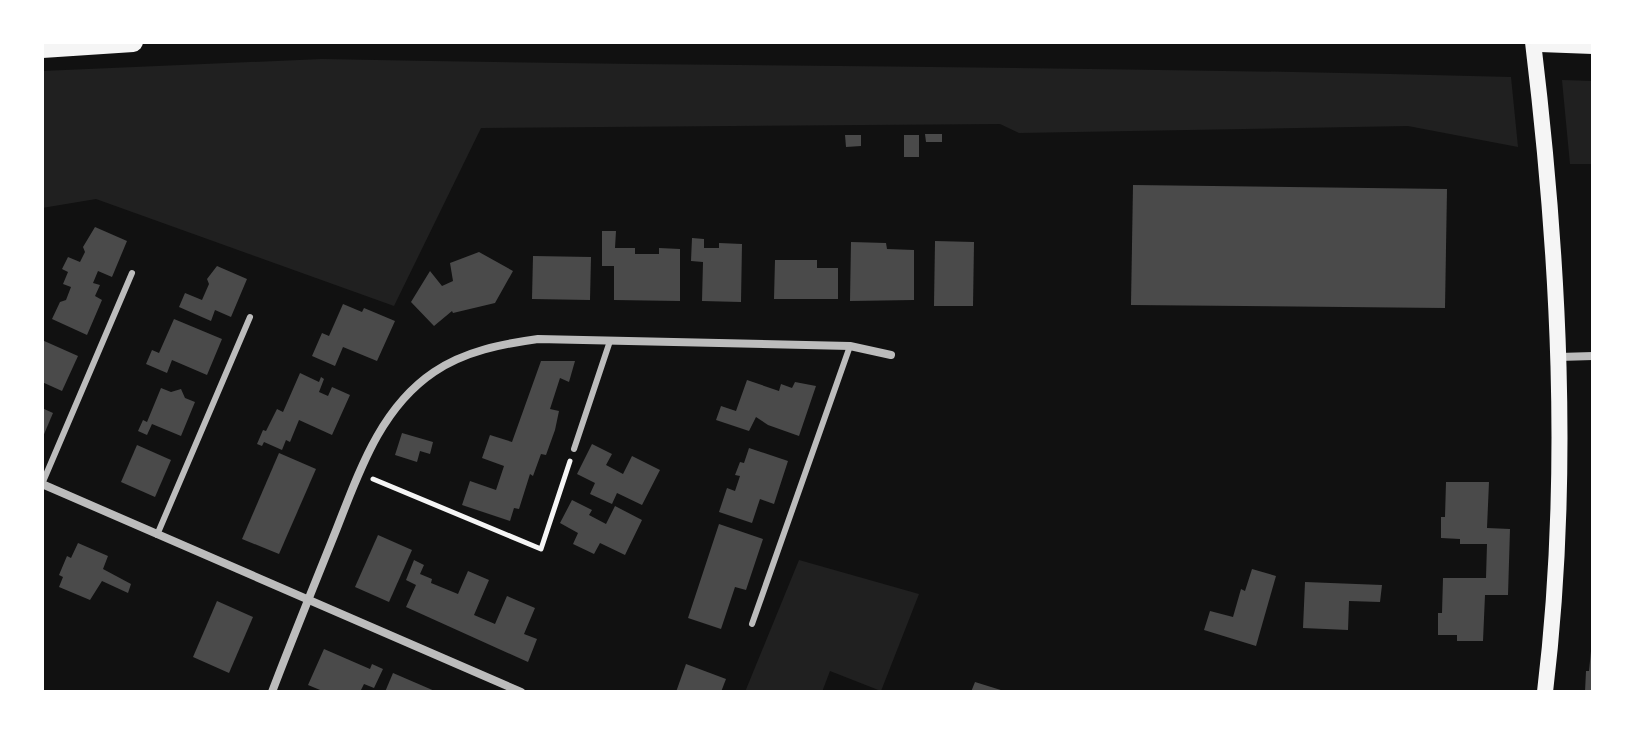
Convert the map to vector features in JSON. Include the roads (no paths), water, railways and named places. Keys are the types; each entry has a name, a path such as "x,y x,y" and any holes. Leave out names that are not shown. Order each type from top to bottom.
{"highway":[{"path":"42,48 133,42"},
{"path":"1540,42 1593,44"}],"main road":[{"path":"1533,42 1543,122 1559,357 1558,541 1545,692"}],"street":[{"path":"272,692 374,438 402,401 433,373 464,356 501,344 538,339 850,346 891,355"},
{"path":"1559,357 1593,356"},
{"path":"42,484 521,692"}],"lane":[{"path":"42,484 132,273"},
{"path":"157,535 250,317"},
{"path":"574,449 610,341"},
{"path":"752,624 850,346"}]}
